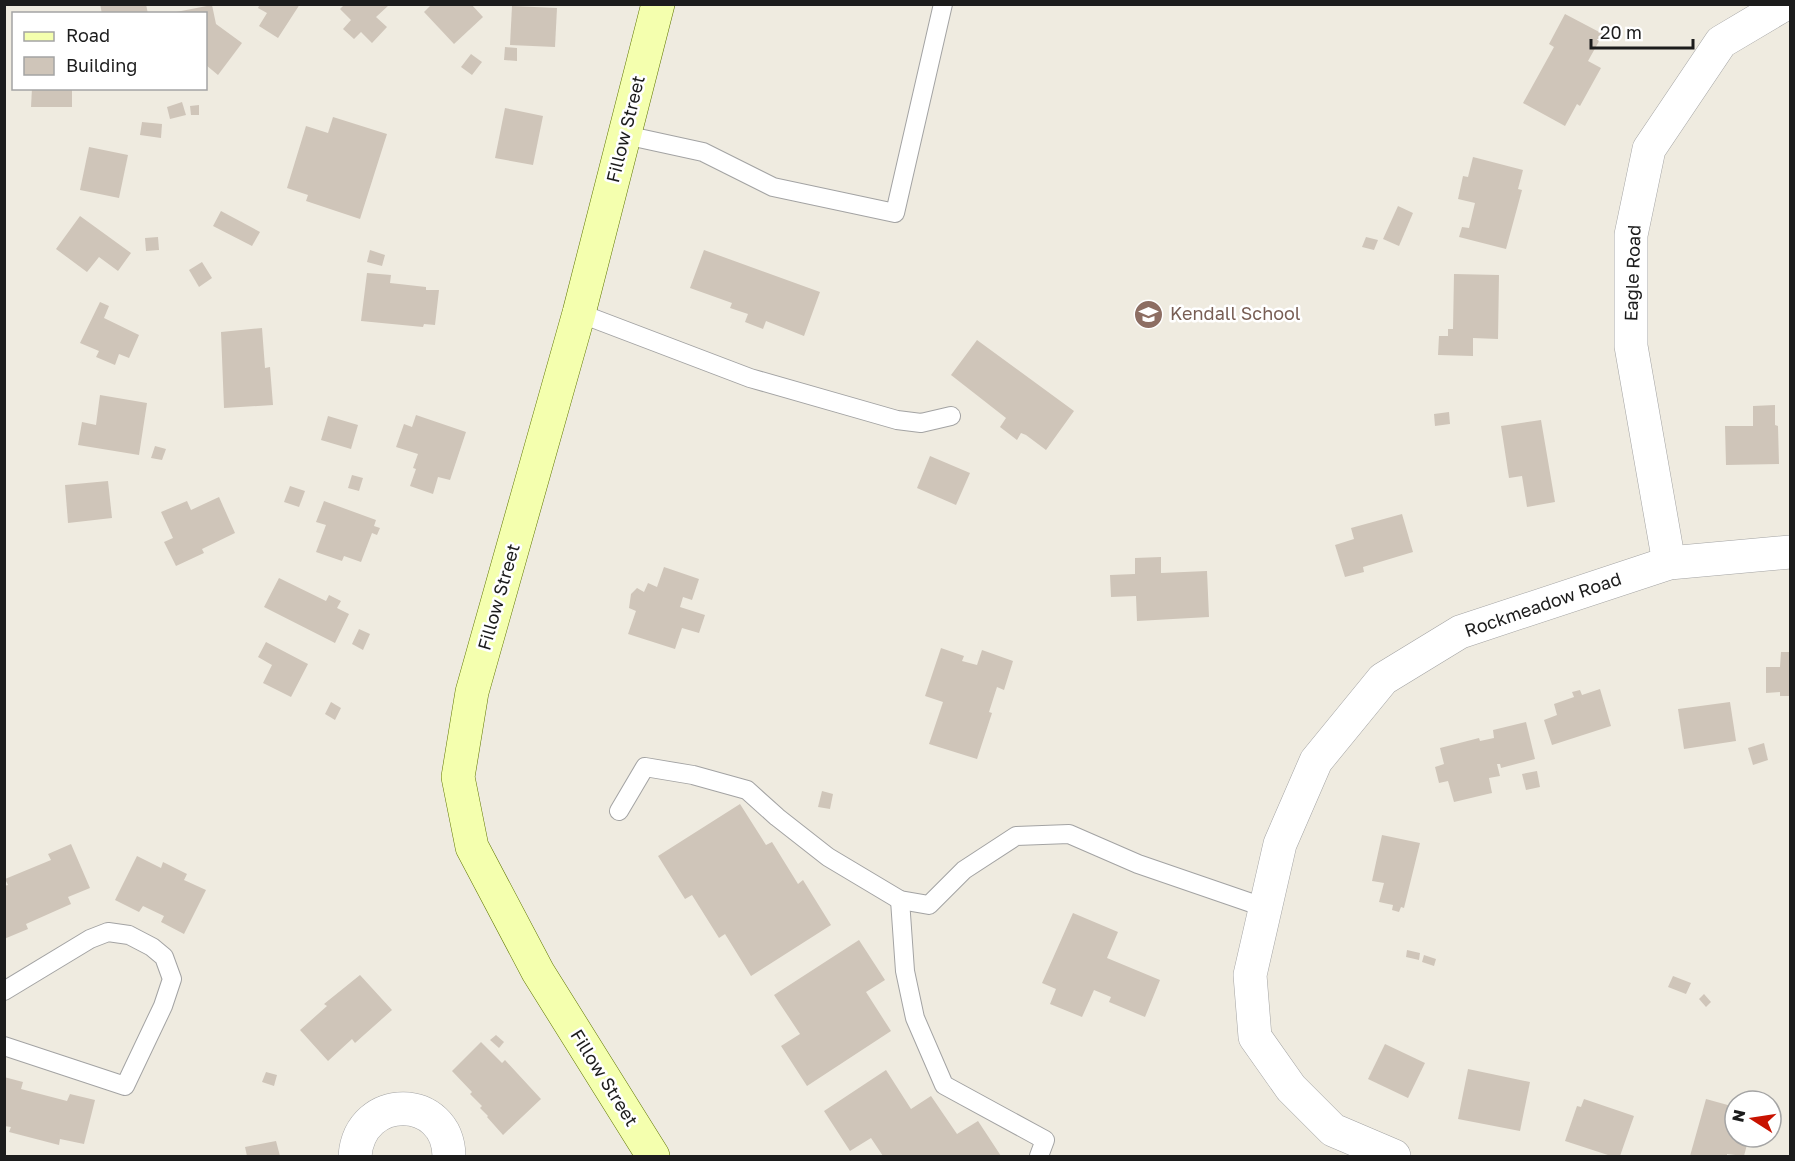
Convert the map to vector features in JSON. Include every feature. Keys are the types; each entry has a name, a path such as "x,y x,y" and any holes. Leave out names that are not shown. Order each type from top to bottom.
{"street":[{"name":"Fillow Street","path":"653,1156 538,972 472,847 458,777 472,692 579,313 658,4"},
{"name":"Eagle Road","path":"1669,563 1631,346 1631,235 1649,149 1721,42 1785,4"},
{"name":"Rockmeadow Road","path":"1394,1156 1333,1130 1291,1088 1256,1037 1250,975 1280,844 1316,761 1383,679 1460,632 1669,563 1791,552"},
{"path":"355,1156 358,1139 368,1123 382,1113 401,1108 418,1111 434,1121 445,1136 449,1156"}],"lane":[{"path":"625,135 703,152 772,187 895,213 943,4"},
{"path":"579,313 750,378 897,420 921,423 951,416"},
{"path":"619,811 645,767 693,775 747,790 828,857 900,900 929,905 964,870 1016,836 1069,834 1138,864 1266,908"},
{"path":"900,900 905,971 915,1018 945,1085 1045,1140 1039,1156"},
{"path":"4,991 90,939 108,932 129,935 152,947 164,957 172,979 163,1006 125,1086 4,1046"}],"building":[{"path":"100,4 146,4 148,12 102,12"},
{"path":"260,4 300,4 278,38 259,26 267,13 258,8"},
{"path":"432,4 471,4 483,17 454,44 424,12"},
{"path":"212,5 216,24 242,43 218,75 207,66 207,12 176,12"},
{"path":"344,5 389,5 376,17 387,27 372,43 361,32 354,39 343,29 351,20 340,9"},
{"path":"512,6 557,8 555,47 510,45"},
{"path":"1565,14 1603,34 1588,61 1601,68 1580,106 1577,104 1565,126 1523,103 1554,47 1549,44"},
{"path":"505,47 517,48 517,61 504,60"},
{"path":"471,54 482,62 472,75 461,67"},
{"path":"32,90 72,90 72,107 31,107"},
{"path":"182,102 186,115 170,119 167,107"},
{"path":"199,105 199,115 191,115 190,106"},
{"path":"505,108 543,116 533,165 495,158"},
{"path":"333,117 387,134 360,219 306,201 308,195 287,188 306,126 328,133"},
{"path":"142,122 162,124 161,138 140,135"},
{"path":"89,147 128,155 119,198 80,190"},
{"path":"1473,157 1523,170 1518,189 1522,190 1506,249 1459,237 1462,227 1469,228 1475,203 1458,199 1463,176 1468,177"},
{"path":"1398,206 1413,213 1399,246 1383,239"},
{"path":"221,211 260,232 252,246 213,226"},
{"path":"80,216 131,253 118,271 99,257 87,272 56,249"},
{"path":"158,237 159,250 146,251 145,238"},
{"path":"1366,237 1378,240 1374,250 1362,247"},
{"path":"370,250 385,255 382,266 367,262"},
{"path":"704,250 820,292 804,336 766,321 763,329 745,322 748,314 730,308 732,303 690,288"},
{"path":"202,262 212,278 199,287 189,270"},
{"path":"367,273 391,275 390,283 426,287 426,290 439,290 435,325 424,324 423,327 361,321"},
{"path":"1454,274 1499,275 1498,339 1473,338 1473,356 1438,355 1439,336 1448,336 1448,329 1453,329"},
{"path":"100,302 109,306 104,318 139,335 129,358 119,354 115,365 96,357 99,351 80,343"},
{"path":"262,328 265,368 270,367 273,405 224,408 221,332"},
{"path":"977,340 1074,411 1046,450 1026,435 1021,433 1017,440 1000,427 1006,418 951,375"},
{"path":"100,395 147,403 139,455 78,445 82,422 96,425"},
{"path":"1775,405 1779,464 1726,465 1725,426 1753,426 1753,406"},
{"path":"1449,412 1450,424 1435,426 1434,414"},
{"path":"416,415 466,432 450,480 438,477 433,494 410,486 418,454 396,447 404,424 412,427"},
{"path":"328,416 358,425 351,449 321,440"},
{"path":"1541,420 1555,502 1527,507 1522,476 1509,478 1501,426"},
{"path":"155,446 166,449 162,460 151,458"},
{"path":"930,456 970,473 956,505 917,488"},
{"path":"352,475 363,478 359,491 348,488"},
{"path":"108,481 112,518 68,523 65,485"},
{"path":"290,486 305,491 299,507 284,502"},
{"path":"219,497 235,533 202,549 204,553 176,566 164,542 173,538 161,512 187,501 191,510"},
{"path":"324,501 376,520 374,526 380,528 377,535 372,533 361,562 344,556 342,561 316,552 326,525 316,522"},
{"path":"1402,514 1413,552 1363,567 1364,572 1345,577 1335,545 1354,539 1351,528"},
{"path":"1161,557 1161,573 1207,571 1209,617 1137,621 1136,596 1111,597 1110,575 1135,574 1135,558"},
{"path":"664,567 699,579 692,600 683,597 680,607 705,615 699,633 682,628 675,649 628,634 636,611 629,608 631,594 637,588 644,592 648,583 657,587"},
{"path":"279,578 326,601 329,595 341,601 337,608 349,614 335,643 264,607"},
{"path":"359,629 370,634 363,650 352,644"},
{"path":"266,642 308,664 291,697 263,683 272,665 258,657"},
{"path":"941,648 964,656 962,661 977,665 982,650 1013,661 1004,690 997,687 989,712 992,713 977,759 929,744 943,702 925,696"},
{"path":"1781,652 1790,652 1790,696 1780,696 1780,692 1766,693 1766,667 1780,667"},
{"path":"1600,689 1611,726 1552,745 1544,720 1557,715 1554,704 1574,697 1572,692 1580,690 1582,695"},
{"path":"331,702 341,708 335,720 325,714"},
{"path":"1730,702 1736,741 1684,749 1678,709"},
{"path":"1526,722 1535,759 1501,768 1500,764 1497,764 1500,776 1489,778 1492,793 1454,802 1448,781 1439,783 1435,767 1444,764 1440,748 1479,738 1480,741 1494,738 1493,730"},
{"path":"1764,743 1768,760 1753,765 1748,748"},
{"path":"1537,771 1540,787 1526,790 1522,774"},
{"path":"822,791 833,794 830,809 818,807"},
{"path":"740,804 766,845 772,842 798,884 803,880 831,925 751,976 725,934 719,938 692,895 685,899 658,856"},
{"path":"1382,835 1420,843 1404,908 1401,907 1399,912 1392,910 1393,905 1379,902 1384,883 1372,881"},
{"path":"71,844 90,888 68,897 71,904 26,924 28,929 4,939 4,886 8,885 5,879 51,860 48,854"},
{"path":"137,856 161,868 163,862 187,874 184,880 206,890 184,934 161,922 164,916 143,906 139,912 115,900"},
{"path":"1073,913 1118,932 1107,958 1160,980 1145,1017 1109,1002 1111,997 1094,990 1082,1017 1050,1004 1056,989 1042,983"},
{"path":"859,940 885,980 866,992 891,1031 807,1086 781,1046 800,1034 774,995"},
{"path":"1407,950 1420,953 1419,960 1406,957"},
{"path":"1424,955 1436,959 1434,966 1422,962"},
{"path":"360,975 392,1010 355,1043 352,1039 328,1061 300,1030 327,1006 324,1004"},
{"path":"1673,976 1691,983 1686,994 1668,987"},
{"path":"1704,994 1711,1002 1706,1007 1699,999"},
{"path":"496,1035 504,1042 499,1048 490,1040"},
{"path":"481,1042 502,1063 505,1060 541,1099 503,1135 480,1108 482,1106 470,1094 472,1092 452,1071"},
{"path":"1385,1044 1425,1063 1408,1098 1368,1079"},
{"path":"1468,1069 1530,1082 1520,1131 1458,1119"},
{"path":"886,1070 911,1109 931,1096 957,1134 978,1121 1001,1156 883,1156 871,1138 850,1151 824,1111"},
{"path":"266,1072 277,1075 274,1086 262,1082"},
{"path":"4,1077 23,1082 21,1089 67,1101 70,1094 95,1100 84,1144 60,1139 59,1145 9,1132 11,1127 4,1126"},
{"path":"1584,1099 1634,1116 1620,1156 1611,1156 1565,1141 1577,1106 1581,1107"},
{"path":"1706,1099 1723,1104 1723,1149 1746,1149 1744,1156 1727,1154 1727,1156 1690,1156"},
{"path":"276,1141 280,1156 247,1156 245,1147"}],"place":[{"name":"Kendall School","path":"1149,314"}]}
